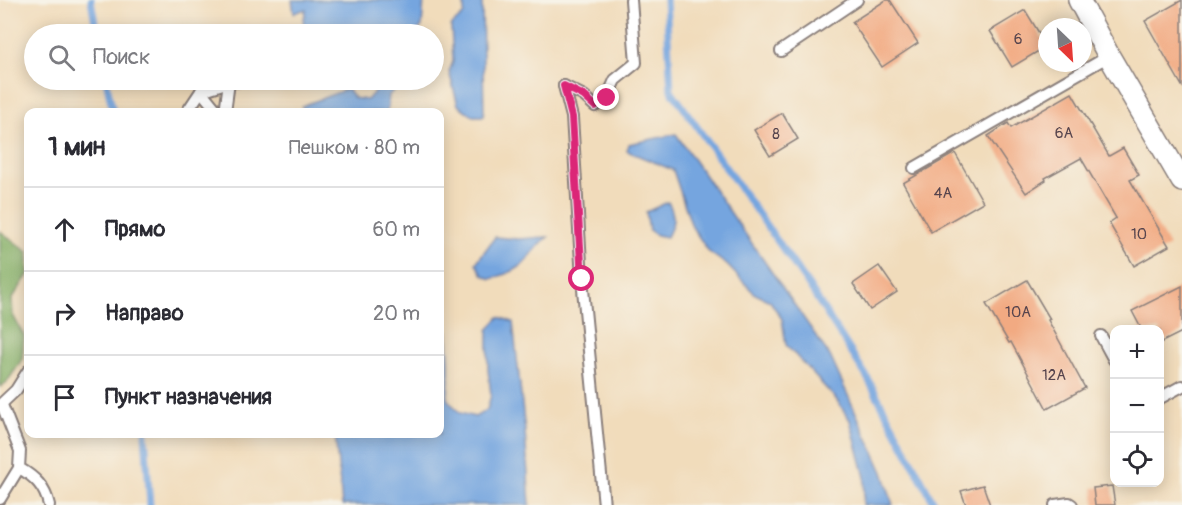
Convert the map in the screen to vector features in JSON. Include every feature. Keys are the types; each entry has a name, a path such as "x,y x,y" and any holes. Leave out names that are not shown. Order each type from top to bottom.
{"street":[{"path":"1079,0 1182,181"}],"lane":[{"path":"604,505 582,279 572,117 564,86 584,96 595,106 607,98 615,80 636,63 631,0"},
{"path":"781,51 857,0"},
{"path":"914,168 1109,56"},
{"path":"190,108 201,91 204,90"},
{"path":"226,108 228,90"},
{"path":"201,91 215,108"},
{"path":"1101,336 1110,353"},
{"path":"0,499 19,468 20,451 1,405 16,390 24,377"},
{"path":"1164,396 1182,386"},
{"path":"19,468 34,477 46,493 49,505"},
{"path":"1055,505 1069,503 1072,505"}],"green space":[{"path":"0,231 24,249 24,281 12,299 13,315 24,336 22,360 7,382 0,387"}],"water":[{"path":"292,0 424,0 422,24 303,24 306,9 294,13"},
{"path":"464,0 482,0 484,116 473,116 458,105 449,72 453,61 451,26 464,14"},
{"path":"344,90 348,90 354,98 367,100 375,91 394,90 389,95 387,108 302,108 302,106"},
{"path":"676,134 830,356 883,472 893,505 863,505 865,477 850,420 836,399 786,345 782,319 770,301 755,294 727,265 709,252 692,227 673,170 627,151 629,144"},
{"path":"668,202 673,216 671,228 667,237 656,235 649,230 646,212"},
{"path":"495,237 518,239 548,237 518,268 491,279 483,275 476,263"},
{"path":"444,306 449,368 447,399 460,413 475,417 487,410 491,395 488,370 488,330 499,317 513,322 525,431 530,505 342,505 335,438 444,438"}],"building":[{"path":"886,0 890,0 918,43 882,67 852,22"},
{"path":"1182,0 1182,86 1145,21"},
{"path":"1025,10 1038,31 1038,51 1012,67 990,31"},
{"path":"1072,93 1109,156 1123,148 1139,175 1130,180 1169,246 1134,266 1109,223 1116,218 1081,158 1045,178 1046,180 1026,193 988,136 1008,123 1011,128"},
{"path":"782,113 798,139 770,156 754,130"},
{"path":"955,153 983,202 931,232 903,183"},
{"path":"879,266 897,292 870,310 853,284"},
{"path":"1027,280 1050,319 1048,320 1085,388 1047,409 1011,342 1009,343 986,304"},
{"path":"1182,286 1182,332 1164,341 1164,325 1139,325 1132,311"},
{"path":"983,485 990,505 966,505 961,491"},
{"path":"1112,487 1115,505 1095,505 1093,488"}],"waterway":[{"path":"91,0 95,24"},
{"path":"666,0 671,90 807,283 867,377 935,505"},
{"path":"108,90 112,108"},
{"path":"145,438 150,505"}],"route":[{"path":"582,279 572,117 564,86 584,96 595,106 607,98"}]}
